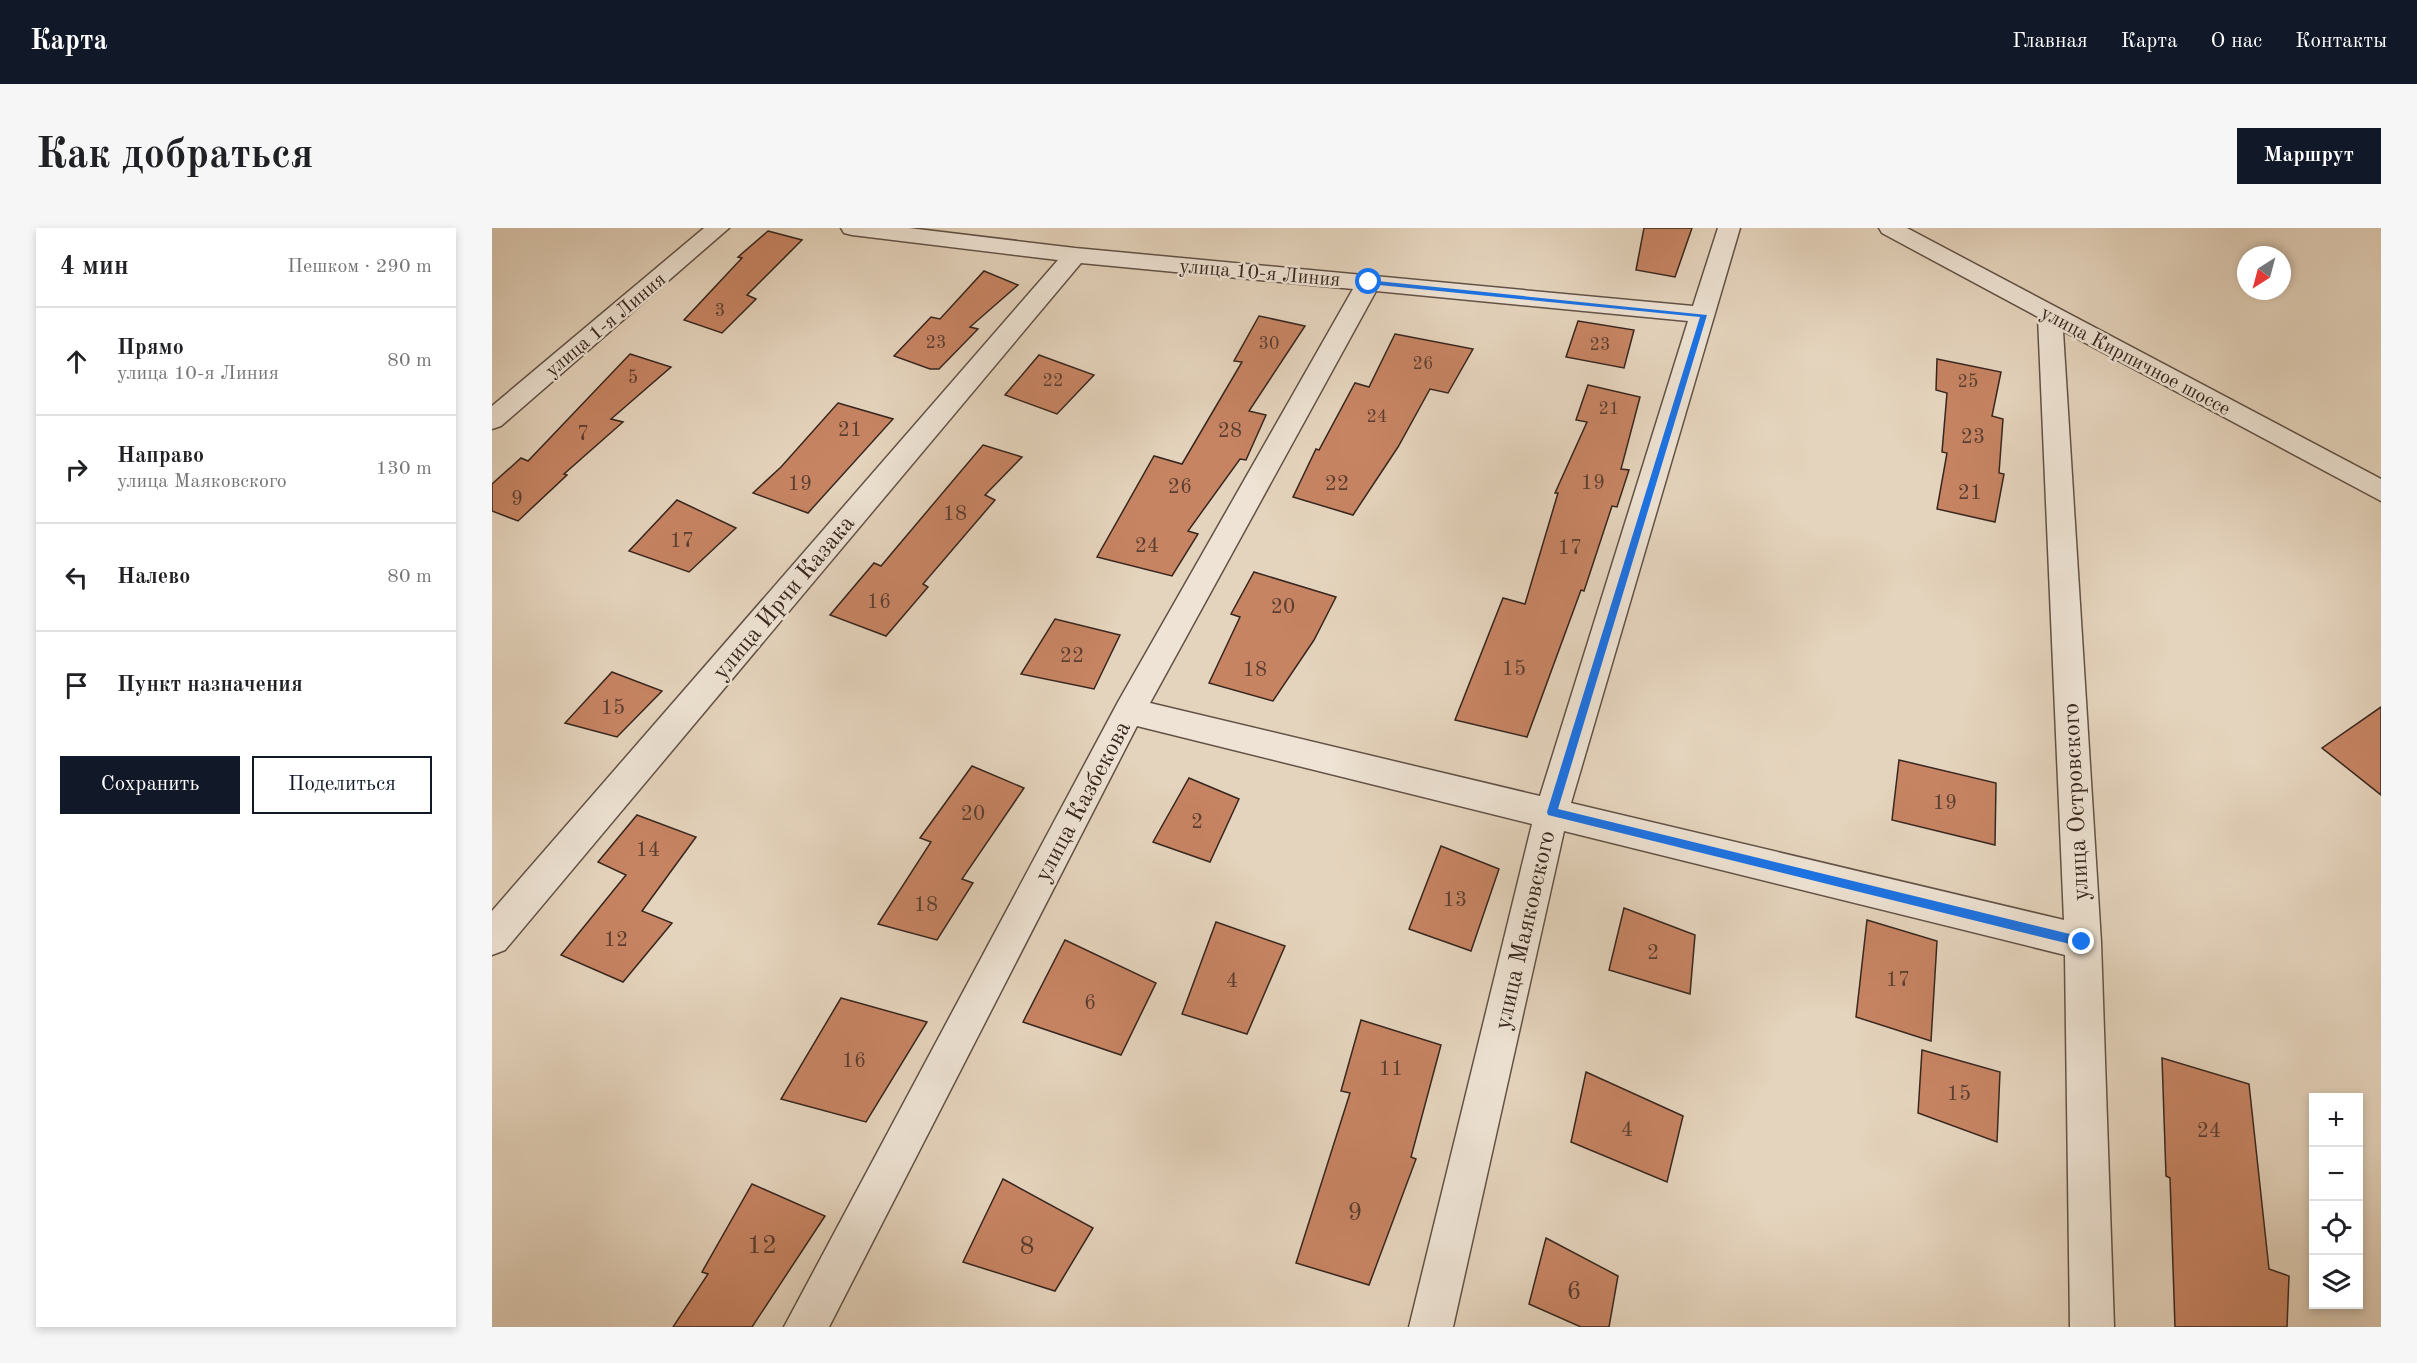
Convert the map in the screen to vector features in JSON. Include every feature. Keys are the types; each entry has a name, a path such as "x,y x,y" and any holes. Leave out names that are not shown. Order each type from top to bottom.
{"street":[{"name":"улица 1-я Линия","path":"492,420 718,228"},
{"name":"улица 10-я Линия","path":"852,228 1075,255 1704,315"},
{"name":"улица Маяковского","path":"1431,1327 1552,812 1729,228"},
{"name":"улица Кирпичное шоссе","path":"1890,228 2381,491"},
{"name":"улица Ирчи Казака","path":"492,938 1075,255"},
{"name":"улица Казбекова","path":"806,1327 1129,711 1369,282"},
{"name":"улица Островского","path":"2050,314 2082,942 2092,1327"},
{"path":"1129,711 2082,942"}],"building":[{"path":"1644,228 1692,228 1675,277 1636,270"},
{"path":"768,231 802,240 747,295 756,299 722,333 684,320 742,258 738,257"},
{"path":"984,271 1018,285 970,327 978,329 939,369 930,369 894,356 931,317 940,319"},
{"path":"1259,316 1305,326 1249,411 1266,415 1246,460 1240,459 1188,531 1198,534 1172,576 1097,557 1154,456 1182,464 1242,362 1234,361"},
{"path":"1578,321 1634,330 1624,368 1566,357"},
{"path":"1395,334 1473,349 1448,393 1430,389 1398,447 1353,515 1293,497 1316,449 1319,450 1355,383 1369,387"},
{"path":"630,354 671,367 611,419 623,422 564,474 567,475 518,521 492,511 492,484 521,458 528,461"},
{"path":"1039,355 1094,375 1057,414 1005,395"},
{"path":"1937,359 2001,372 1992,416 2003,419 1999,473 2004,474 1995,522 1937,509 1947,453 1942,452 1947,393 1936,390"},
{"path":"1588,385 1640,397 1621,469 1629,470 1617,507 1612,506 1584,591 1581,590 1527,737 1455,720 1503,598 1525,604 1558,493 1555,493 1587,422 1576,420"},
{"path":"838,403 893,419 808,513 753,493 781,467"},
{"path":"983,445 1022,457 985,495 995,500 923,584 928,587 886,636 830,615 874,563 881,566"},
{"path":"677,500 736,528 689,572 629,551"},
{"path":"1254,572 1336,597 1314,640 1273,701 1209,683 1240,617 1231,614"},
{"path":"1055,619 1120,635 1094,689 1021,674"},
{"path":"612,672 662,691 617,737 565,723"},
{"path":"2381,707 2381,795 2322,748"},
{"path":"1899,760 1996,783 1995,845 1892,820"},
{"path":"972,766 1024,788 962,879 973,883 937,940 878,924 931,842 920,838"},
{"path":"1189,778 1239,799 1210,862 1153,842"},
{"path":"637,815 696,837 642,911 672,923 623,982 561,955 626,875 598,862"},
{"path":"1441,846 1499,869 1471,951 1409,929"},
{"path":"1624,908 1695,935 1690,994 1609,970"},
{"path":"1867,920 1937,941 1931,1041 1856,1017"},
{"path":"1216,922 1285,946 1247,1034 1182,1014"},
{"path":"1065,940 1156,983 1121,1055 1023,1022"},
{"path":"841,998 927,1022 866,1122 781,1099"},
{"path":"1361,1020 1441,1045 1411,1157 1416,1159 1369,1285 1296,1263 1350,1093 1341,1091"},
{"path":"1922,1050 2000,1072 1997,1142 1918,1113"},
{"path":"2162,1058 2249,1084 2269,1269 2289,1276 2287,1327 2175,1327 2170,1178 2166,1176"},
{"path":"1586,1072 1683,1116 1667,1182 1571,1142"},
{"path":"1003,1179 1093,1228 1055,1291 963,1262"},
{"path":"752,1184 825,1216 752,1327 673,1327 708,1274 702,1272"},
{"path":"1546,1238 1618,1276 1609,1327 1581,1327 1529,1304"}],"route":[{"path":"1369,282 1704,315 1552,812 2082,942"}]}
